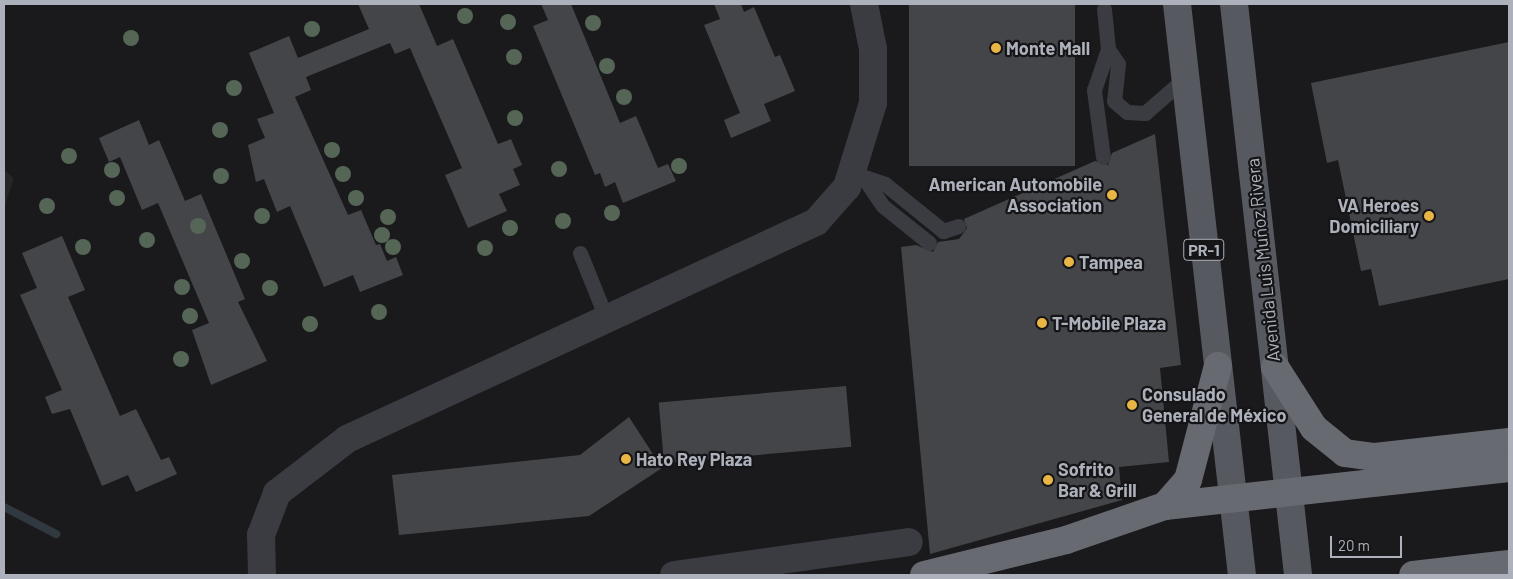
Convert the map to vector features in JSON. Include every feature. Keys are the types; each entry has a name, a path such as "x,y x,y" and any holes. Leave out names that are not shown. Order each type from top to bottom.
{"highway":[{"path":"1165,506 1188,480 1218,366"},
{"path":"1275,367 1314,428 1345,453 1375,457 1509,442"},
{"path":"924,575 1057,543 1165,506 1235,510 1291,504 1509,468"},
{"path":"1417,575 1509,549"},
{"path":"1413,575 1509,564"}],"main road":[{"name":"PR-1","path":"1177,4 1184,80 1242,575"},
{"name":"Avenida Luis Muñoz Rivera","path":"1234,4 1298,575"}],"street":[{"path":"262,575 261,536 277,493 306,468 347,440 816,222 847,187 859,177 873,103 873,49 864,4"},
{"path":"674,575 909,542"}],"lane":[{"path":"1103,157 1094,90 1108,49 1104,9"},
{"path":"1108,49 1118,64 1114,101 1127,112 1145,113 1184,80"},
{"path":"859,177 884,184 942,231 958,226"},
{"path":"859,177 884,206 929,243"},
{"path":"580,253 607,320"}],"shaded area":[{"path":"4,170 14,178 4,208"}],"building":[{"path":"358,4 419,4 437,46 453,39 498,144 511,139 522,165 513,169 520,185 499,194 507,211 468,228 445,175 462,168 410,48 395,54 390,43 306,77 311,90 295,97 348,215 361,210 376,245 380,244 387,261 396,257 403,275 360,292 353,275 324,287 290,206 277,212 264,179 256,182 248,145 265,138 257,119 274,113 249,53 289,36 298,58 369,29"},
{"path":"541,4 571,4 620,123 636,116 658,168 668,164 676,181 623,203 615,182 605,187 600,173 595,175 533,26 548,20"},
{"path":"714,4 741,4 744,12 754,7 775,57 780,55 795,91 764,104 771,121 731,138 724,120 740,113 704,25 720,19"},
{"name":"Monte Mall","path":"909,4 1075,4 1075,166 909,166"},
{"name":"VA Heroes Domiciliary","path":"1509,42 1509,279 1379,306 1371,269 1361,271 1338,160 1327,163 1311,83"},
{"path":"139,120 149,145 159,140 185,201 201,194 245,299 238,302 267,361 211,385 192,330 209,323 158,203 142,210 120,157 109,162 99,138"},
{"name":"T-Mobile Plaza","path":"1155,134 1181,365 1160,368 1169,462 1119,467 1122,500 930,554 901,247 916,245 933,252 938,242 959,239 967,228 964,219 1095,161 1108,165 1112,153"},
{"path":"62,236 85,290 68,297 120,416 136,409 161,460 169,457 177,474 136,492 128,475 102,486 70,409 52,414 45,397 62,390 20,295 37,288 22,253"},
{"path":"846,386 851,447 664,463 659,402"},
{"path":"629,417 662,468 589,516 399,535 392,475 580,455"}],"waterway":[{"path":"4,507 56,534"}],"place":[{"name":"Monte Mall","path":"996,48"},
{"name":"American Automobile Association","path":"1112,195"},
{"name":"VA Heroes Domiciliary","path":"1429,216"},
{"name":"Tampea","path":"1069,262"},
{"name":"T-Mobile Plaza","path":"1042,323"},
{"name":"Consulado General de México","path":"1132,405"},
{"name":"Hato Rey Plaza","path":"626,459"},
{"name":"Sofrito Bar & Grill","path":"1048,480"}]}
